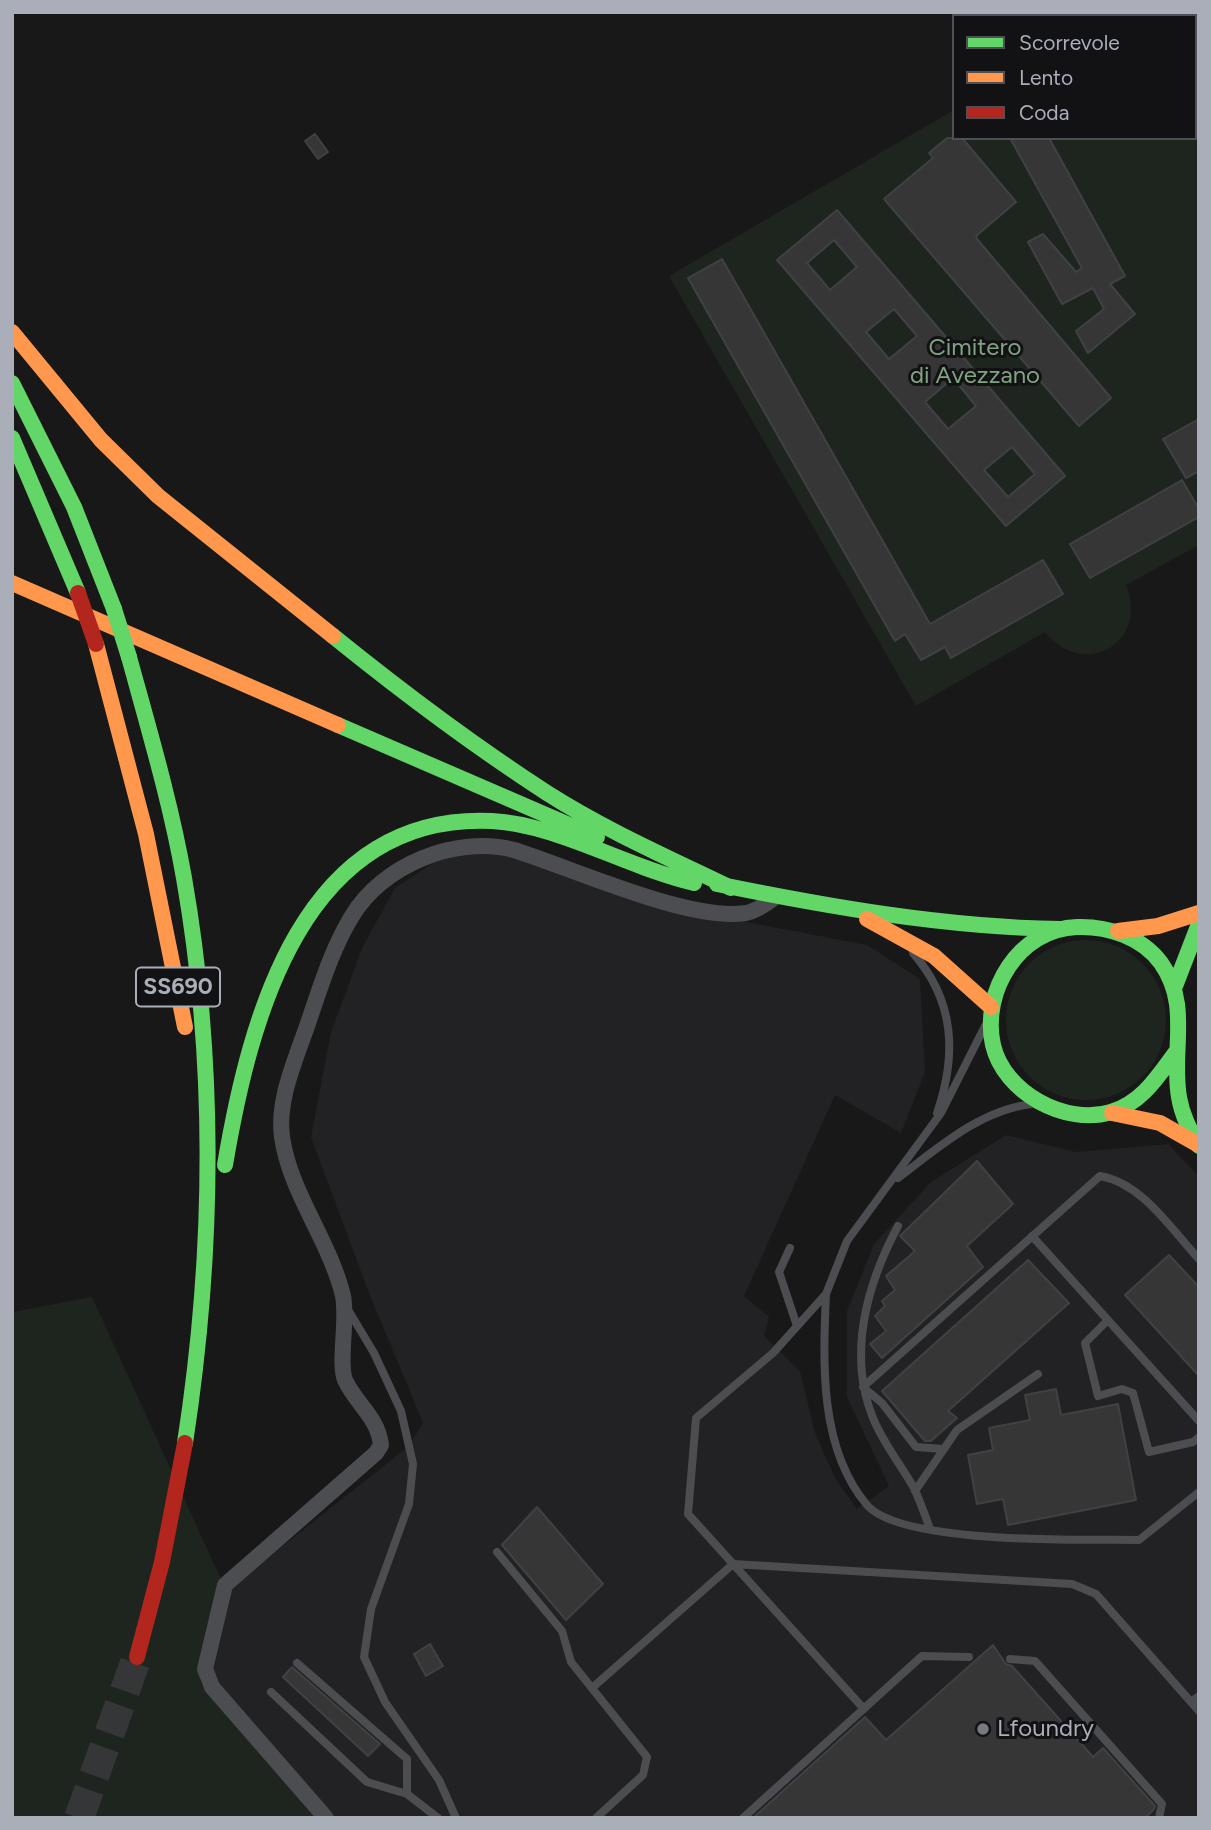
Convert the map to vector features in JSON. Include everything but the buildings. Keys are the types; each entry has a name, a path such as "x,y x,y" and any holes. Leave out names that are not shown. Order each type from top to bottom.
{"main road":[{"path":"12,332 87,424 158,496 385,678 548,793 617,832 731,888"},
{"name":"SS690","path":"12,383 74,507 114,609 129,657 165,787 184,878 203,1026 210,1156 200,1338 179,1484 137,1657"},
{"name":"SS690","path":"12,438 78,593 96,644 129,760 154,866 189,1049 199,1145 200,1338"},
{"path":"12,583 385,748 663,865 731,888"},
{"path":"200,1338 232,1118 250,1042 270,987 301,924 320,896 349,866 383,843 414,830 455,822 490,821 542,832 655,874 774,898 841,909 1002,928 1060,929 1089,925 1118,931 1142,943 1161,962 1175,986 1181,1008 1181,1030 1176,1052 1166,1073 1151,1090 1133,1104 1111,1113 1086,1116 1061,1113 1038,1103 1017,1088 1002,1067 992,1042 990,1012 999,981 1014,958 1034,940 1060,929"},
{"path":"841,909 885,927 940,958 973,986 990,1012"},
{"path":"1118,931 1158,926 1199,913"},
{"path":"1175,986 1199,924"},
{"path":"1176,1052 1176,1091 1185,1123 1198,1145"},
{"path":"1111,1113 1160,1123 1198,1145"}],"street":[{"path":"326,1818 212,1687 205,1669 225,1585 379,1449 380,1438 375,1424 344,1377 345,1304 337,1278 286,1158 281,1117 296,1059 342,933 369,895 423,858 457,847 485,845 514,850 699,910 744,913 761,907 774,898"}],"lane":[{"path":"885,927 924,965 939,990 948,1013 950,1063 932,1127"},
{"path":"990,1012 954,1090 932,1127 867,1210 847,1241 826,1294 823,1350 826,1400 835,1440 849,1474 868,1506 890,1520 982,1536 1139,1540 1199,1492"},
{"path":"890,1184 977,1122 998,1111 1038,1103"},
{"path":"863,1387 1100,1176 1117,1179 1137,1192 1199,1259"},
{"path":"898,1226 870,1288 862,1327 863,1387 873,1419 915,1491 930,1529"},
{"path":"1032,1236 1199,1421"},
{"path":"790,1248 779,1272 797,1326"},
{"path":"826,1294 773,1353 696,1418 688,1514 864,1709"},
{"path":"345,1304 374,1353 401,1411 413,1464 408,1504 371,1609 364,1657 385,1702 439,1780 456,1818"},
{"path":"1108,1320 1085,1343 1098,1396 1122,1389 1133,1393 1149,1452 1193,1442 1199,1437"},
{"path":"915,1491 957,1430 1038,1374"},
{"path":"863,1387 882,1403 916,1447 944,1449"},
{"path":"497,1552 562,1631 571,1662 647,1757 643,1775 596,1818"},
{"path":"592,1688 733,1564 1072,1584 1096,1594 1199,1711"},
{"path":"743,1818 922,1656 969,1657"},
{"path":"1010,1658 1035,1661 1163,1804 1159,1818"},
{"path":"297,1663 407,1759 407,1794"},
{"path":"271,1692 367,1782 407,1794 438,1818"},
{"path":"1191,1702 1199,1696"}],"shaded area":[{"name":"Lfoundry","path":"512,850 710,915 867,945 920,979 925,1072 901,1133 835,1095 744,1296 769,1317 764,1336 800,1371 815,1433 835,1478 857,1509 889,1486 847,1397 847,1311 874,1244 931,1182 1006,1135 1076,1152 1168,1144 1199,1176 1199,1818 335,1818 210,1678 227,1590 409,1446 423,1423 367,1288 311,1137 331,1032 363,946 395,888 450,852"}],"green space":[{"name":"Cimitero di Avezzano","path":"969,12 1199,12 1199,545 1126,585 1131,606 1129,624 1121,638 1109,649 1094,654 1077,653 1061,646 1045,632 916,706 669,276 952,111 952,140 1197,140 1197,14"},
{"path":"1086,940 1117,946 1143,963 1160,989 1166,1020 1160,1051 1143,1077 1117,1094 1086,1100 1055,1094 1029,1077 1012,1051 1006,1020 1012,989 1029,963 1055,946"},
{"path":"92,1297 220,1577 199,1665 201,1684 321,1818 12,1818 12,1312"}],"tunnel":[{"path":"79,1818 137,1657"}],"traffic: fast":[{"path":"12,383 74,507 114,609"},
{"path":"12,438 78,593"},
{"path":"114,609 129,657"},
{"path":"333,636 438,717 547,793 614,831 731,888"},
{"path":"129,657 179,850 195,949 202,1019 208,1160 206,1231 202,1302 185,1443"},
{"path":"338,725 597,837"},
{"path":"225,1165 251,1048 271,989 297,934 331,887 374,850 427,827 492,821 541,830 694,883"},
{"path":"717,884 930,920 1060,929"},
{"path":"1175,986 1199,924"},
{"path":"1176,1052 1148,1088 1122,1108 1093,1115 1057,1110 1023,1091 999,1062 993,1045 991,1025 999,984 1022,951 1056,930 1077,927 1101,929 1124,935 1144,946 1161,963 1175,995 1178,1011 1179,1097 1184,1117 1199,1146"}],"traffic: slow":[{"path":"12,332 101,440 158,496 333,636"},
{"path":"12,583 338,725"},
{"path":"96,644 146,834 185,1027"},
{"path":"1118,931 1158,926 1199,913"},
{"path":"867,919 934,956 991,1007"},
{"path":"1112,1113 1160,1123 1197,1144"}],"traffic: jam":[{"path":"78,593 96,644"},
{"path":"137,1657 162,1562 185,1443"}],"place":[{"name":"Lfoundry","path":"983,1729"}]}
